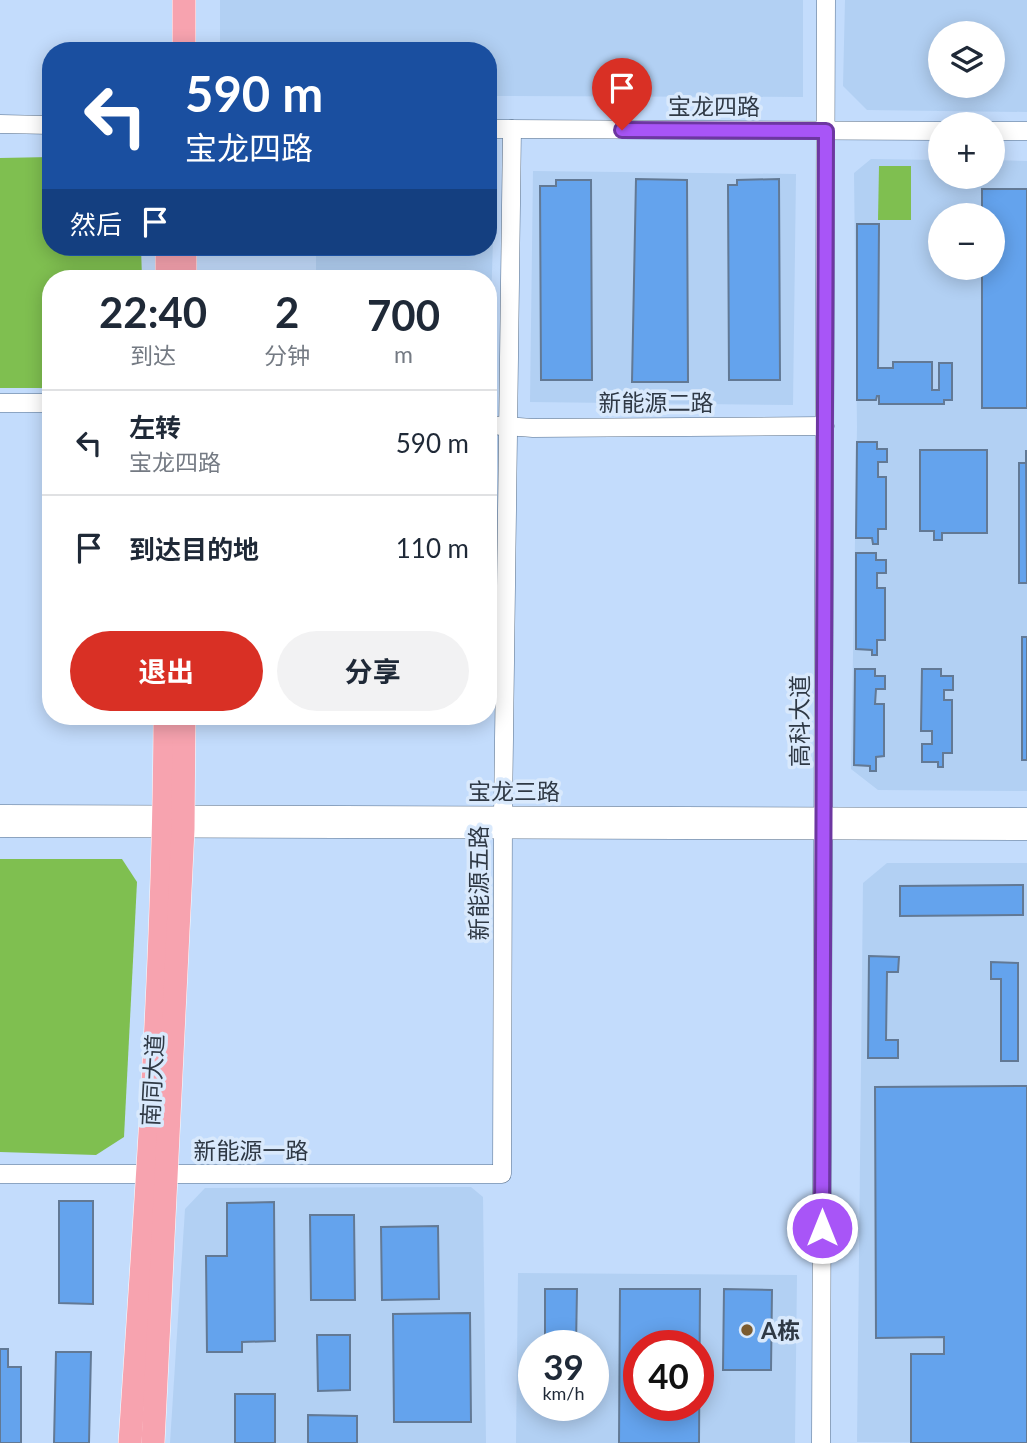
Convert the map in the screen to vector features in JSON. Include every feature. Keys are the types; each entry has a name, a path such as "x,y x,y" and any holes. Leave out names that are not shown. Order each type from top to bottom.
{"main road":[{"path":"168,42 169,0"},
{"path":"184,0 184,42"},
{"name":"南同大道","path":"166,725 174,822"},
{"name":"南同大道","path":"153,1443 157,1174 174,822 183,725"},
{"name":"南同大道","path":"130,1443 157,1174"}],"street":[{"name":"高科大道","path":"821,1443 826,0"},
{"path":"0,124 42,125"},
{"name":"宝龙四路","path":"497,129 928,131"},
{"name":"新能源五路","path":"502,1174 503,823 512,129"},
{"path":"1005,131 1027,131"},
{"path":"0,403 42,403"},
{"name":"新能源二路","path":"497,425 825,426"},
{"name":"宝龙三路","path":"0,814 174,822"},
{"name":"宝龙三路","path":"823,824 1027,817"},
{"name":"宝龙三路","path":"0,828 174,822 823,824 1027,831"},
{"name":"新能源一路","path":"0,1174 502,1174"}],"shaded area":[{"path":"220,0 803,0 803,97 497,96 497,42 220,42"},
{"path":"845,0 1027,0 1027,112 867,110 843,86"},
{"path":"871,159 928,160 928,189 1005,189 1005,160 1027,161 1027,791 878,790 851,769 857,427 854,173"},
{"path":"533,171 796,174 793,405 530,402"},
{"path":"316,256 492,256 492,270 316,270"},
{"path":"887,863 1027,863 1027,1443 857,1442 863,883"},
{"path":"471,1187 483,1197 486,1443 170,1443 185,1209 205,1188"},
{"path":"518,1273 797,1275 795,1443 516,1443"}],"green space":[{"path":"42,157 42,256 141,256 142,270 42,270 42,388 0,388 0,158"},
{"path":"879,166 911,166 911,220 878,220"},
{"path":"0,859 122,859 137,882 124,1137 96,1155 0,1152"}],"building":[{"path":"636,179 687,180 688,382 632,382"},
{"path":"779,179 780,380 729,380 728,185 737,185 737,180"},
{"path":"556,180 591,180 592,380 541,380 540,186 556,186"},
{"path":"982,189 1027,189 1027,408 982,408 982,280 1005,280 1005,203 982,203"},
{"path":"857,224 879,224 878,368 893,368 893,362 932,362 932,390 939,390 939,363 952,363 952,400 944,400 944,404 879,404 877,396 876,400 857,400"},
{"path":"857,442 877,442 877,449 887,449 887,462 878,462 878,477 886,477 886,529 878,529 878,544 873,544 872,538 856,538"},
{"path":"920,450 987,450 987,533 942,533 942,540 934,540 934,531 920,531"},
{"path":"1026,450 1027,583 1019,583 1019,463 1026,463"},
{"path":"856,553 876,553 876,560 886,560 886,573 877,573 877,588 885,588 885,640 877,640 877,655 872,655 872,650 856,649"},
{"path":"1022,637 1027,637 1027,760 1022,760"},
{"path":"855,669 875,669 875,676 885,676 885,689 876,689 875,704 884,704 884,756 876,757 876,771 870,771 870,766 854,765"},
{"path":"922,669 941,669 941,676 953,676 953,690 944,690 944,700 952,700 952,753 943,753 943,767 938,767 938,762 922,762 922,744 932,744 932,731 921,731"},
{"path":"1023,885 1023,915 900,916 900,886"},
{"path":"869,956 899,957 898,972 887,972 886,1040 898,1040 898,1058 868,1058"},
{"path":"991,962 1018,963 1018,1061 1001,1061 1001,979 991,979"},
{"path":"1027,1086 1027,1443 911,1443 911,1354 944,1354 944,1337 876,1338 875,1087"},
{"path":"59,1201 93,1201 93,1304 59,1303"},
{"path":"274,1202 275,1341 242,1342 242,1352 207,1352 206,1256 227,1256 227,1203"},
{"path":"310,1215 354,1215 355,1300 311,1300"},
{"path":"438,1226 439,1299 382,1300 381,1227"},
{"path":"545,1289 577,1289 576,1330 545,1330"},
{"path":"620,1289 700,1289 700,1330 623,1330 623,1421 699,1421 699,1443 619,1443"},
{"name":"A栋","path":"724,1289 772,1290 771,1370 723,1370"},
{"path":"470,1313 471,1422 394,1422 393,1314"},
{"path":"317,1335 350,1335 350,1390 318,1391"},
{"path":"0,1349 8,1349 8,1367 21,1367 21,1443 0,1443"},
{"path":"56,1352 91,1352 89,1443 54,1443"},
{"path":"235,1394 275,1394 275,1443 235,1443"},
{"path":"308,1415 357,1416 357,1443 308,1443"}],"place":[{"name":"A栋","path":"747,1330"}],"route":[{"path":"622,130 826,131 822,1228"}]}
